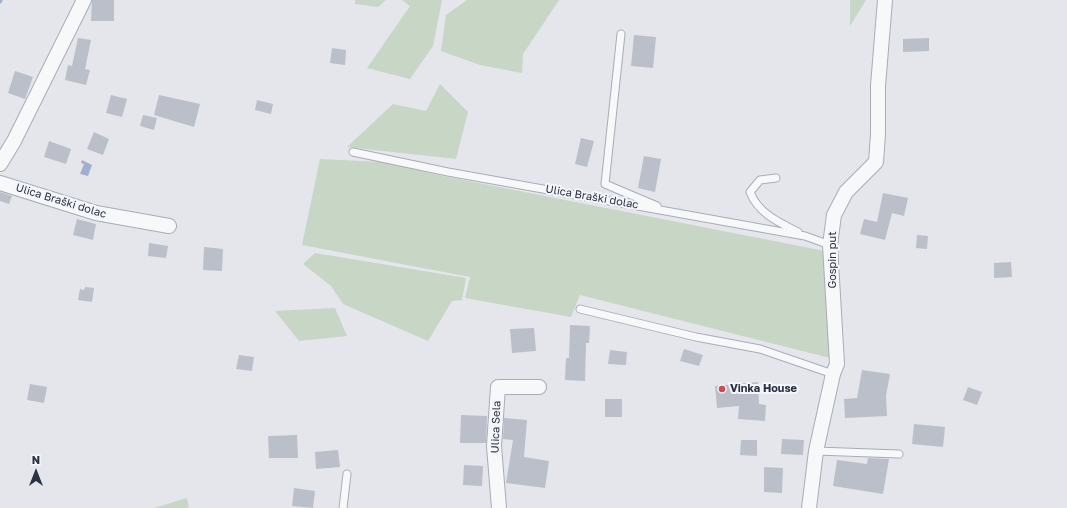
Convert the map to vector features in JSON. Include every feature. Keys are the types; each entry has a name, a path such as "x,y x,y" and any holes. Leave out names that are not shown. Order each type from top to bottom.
{"street":[{"path":"0,164 14,141 84,0"},
{"name":"Gospin put","path":"810,508 816,450 833,374 837,364 830,244 834,215 846,192 876,162 878,134 878,86 885,0"},
{"name":"Ulica Braški dolac","path":"0,183 96,213 169,226"},
{"name":"Ulica Sela","path":"499,508 494,446 498,386 538,386"}],"lane":[{"path":"621,34 605,184 670,211"},
{"name":"Ulica Braški dolac","path":"353,152 448,172 805,236 830,244"},
{"path":"776,178 760,180 750,192 754,202 774,220 805,236"},
{"path":"580,309 696,337 760,349 833,374"},
{"path":"816,450 899,454"},
{"path":"344,508 347,474"}],"green space":[{"path":"355,0 386,0 378,7 355,4"},
{"path":"402,0 442,0 433,46 410,79 367,68 410,6"},
{"path":"467,0 559,0 523,54 522,73 480,65 441,51 446,15"},
{"path":"850,0 866,0 850,26"},
{"path":"440,84 468,112 456,159 347,147 393,104 426,111"},
{"path":"320,159 384,162 438,175 835,253 834,359 580,295 571,317 465,298 470,277 302,245"},
{"path":"315,253 466,278 462,300 452,301 428,341 343,304 331,286 303,264"},
{"path":"335,308 347,336 299,341 275,311"},
{"path":"187,498 189,508 154,508"}],"water":[{"path":"82,160 92,165 88,176 80,174 84,164 81,163"}],"building":[{"path":"92,0 114,0 114,21 91,21"},
{"path":"634,35 656,37 653,68 631,66"},
{"path":"78,38 91,40 85,69 90,70 86,85 65,80 68,65 72,66"},
{"path":"929,38 929,51 903,52 903,39"},
{"path":"332,48 346,50 345,65 330,63"},
{"path":"15,71 33,77 25,99 8,93"},
{"path":"111,95 127,99 122,117 106,113"},
{"path":"159,95 200,104 194,127 154,115"},
{"path":"257,100 273,104 271,114 255,110"},
{"path":"143,115 157,118 154,130 140,126"},
{"path":"94,132 109,139 103,155 87,149"},
{"path":"581,138 594,141 587,167 575,164"},
{"path":"49,141 71,149 66,164 44,157"},
{"path":"644,156 661,159 655,192 638,188"},
{"path":"0,192 12,196 9,204 0,201"},
{"path":"883,193 908,198 904,216 892,213 885,240 860,234 864,219 877,222"},
{"path":"77,219 96,224 93,240 73,235"},
{"path":"917,235 928,236 927,249 916,248"},
{"path":"149,243 168,246 166,258 148,256"},
{"path":"204,247 223,249 222,271 203,270"},
{"path":"1011,262 1012,277 994,278 994,263"},
{"path":"85,287 94,288 92,302 78,300 80,289 84,290"},
{"path":"570,325 590,326 589,343 586,343 585,381 565,380 566,358 569,358"},
{"path":"534,328 536,351 512,353 510,329"},
{"path":"684,349 703,355 699,366 680,361"},
{"path":"610,350 627,352 626,365 608,364"},
{"path":"239,355 254,357 252,371 236,369"},
{"path":"862,370 890,374 886,396 887,416 845,418 844,399 857,398"},
{"path":"758,382 759,404 766,405 765,421 738,419 739,406 717,408 715,386"},
{"path":"30,384 47,387 44,403 27,400"},
{"path":"968,387 982,392 977,405 963,400"},
{"path":"605,399 622,399 622,417 605,417"},
{"path":"461,415 487,416 486,443 460,443"},
{"path":"504,418 527,420 524,457 549,461 545,488 506,483 513,440 503,439"},
{"path":"914,424 945,427 943,447 912,444"},
{"path":"297,435 298,458 269,458 268,436"},
{"path":"782,439 804,440 803,455 781,454"},
{"path":"741,440 757,440 757,456 740,455"},
{"path":"338,450 340,467 316,469 315,452"},
{"path":"868,458 889,459 883,494 833,486 837,460 867,464"},
{"path":"464,465 483,466 482,486 463,485"},
{"path":"764,467 783,468 782,493 764,492"},
{"path":"294,488 315,491 313,508 292,506"}],"place":[{"name":"Vinka House","path":"722,389"}]}
